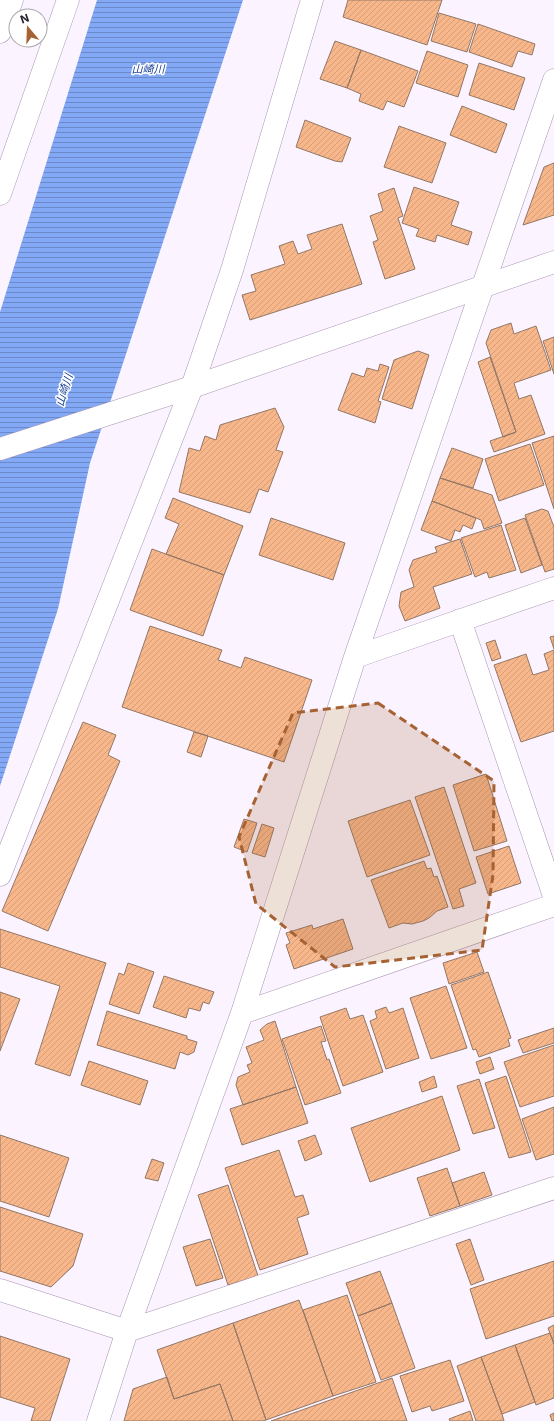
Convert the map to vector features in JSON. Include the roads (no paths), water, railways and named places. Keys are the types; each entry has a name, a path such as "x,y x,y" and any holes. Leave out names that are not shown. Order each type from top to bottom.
{"street":[{"path":"0,32 12,0"},
{"path":"0,194 68,0"},
{"path":"0,875 184,390 232,270 312,0"},
{"path":"98,1421 127,1331 242,1013 355,657 554,80"},
{"path":"0,449 184,390 554,262"},
{"path":"355,657 554,588"},
{"path":"460,620 554,896"},
{"path":"242,1013 554,905"},
{"path":"0,1290 127,1331 554,1188"}],"water":[{"name":"山崎川","path":"97,0 243,0 90,463 58,609 0,786 0,312"}]}
